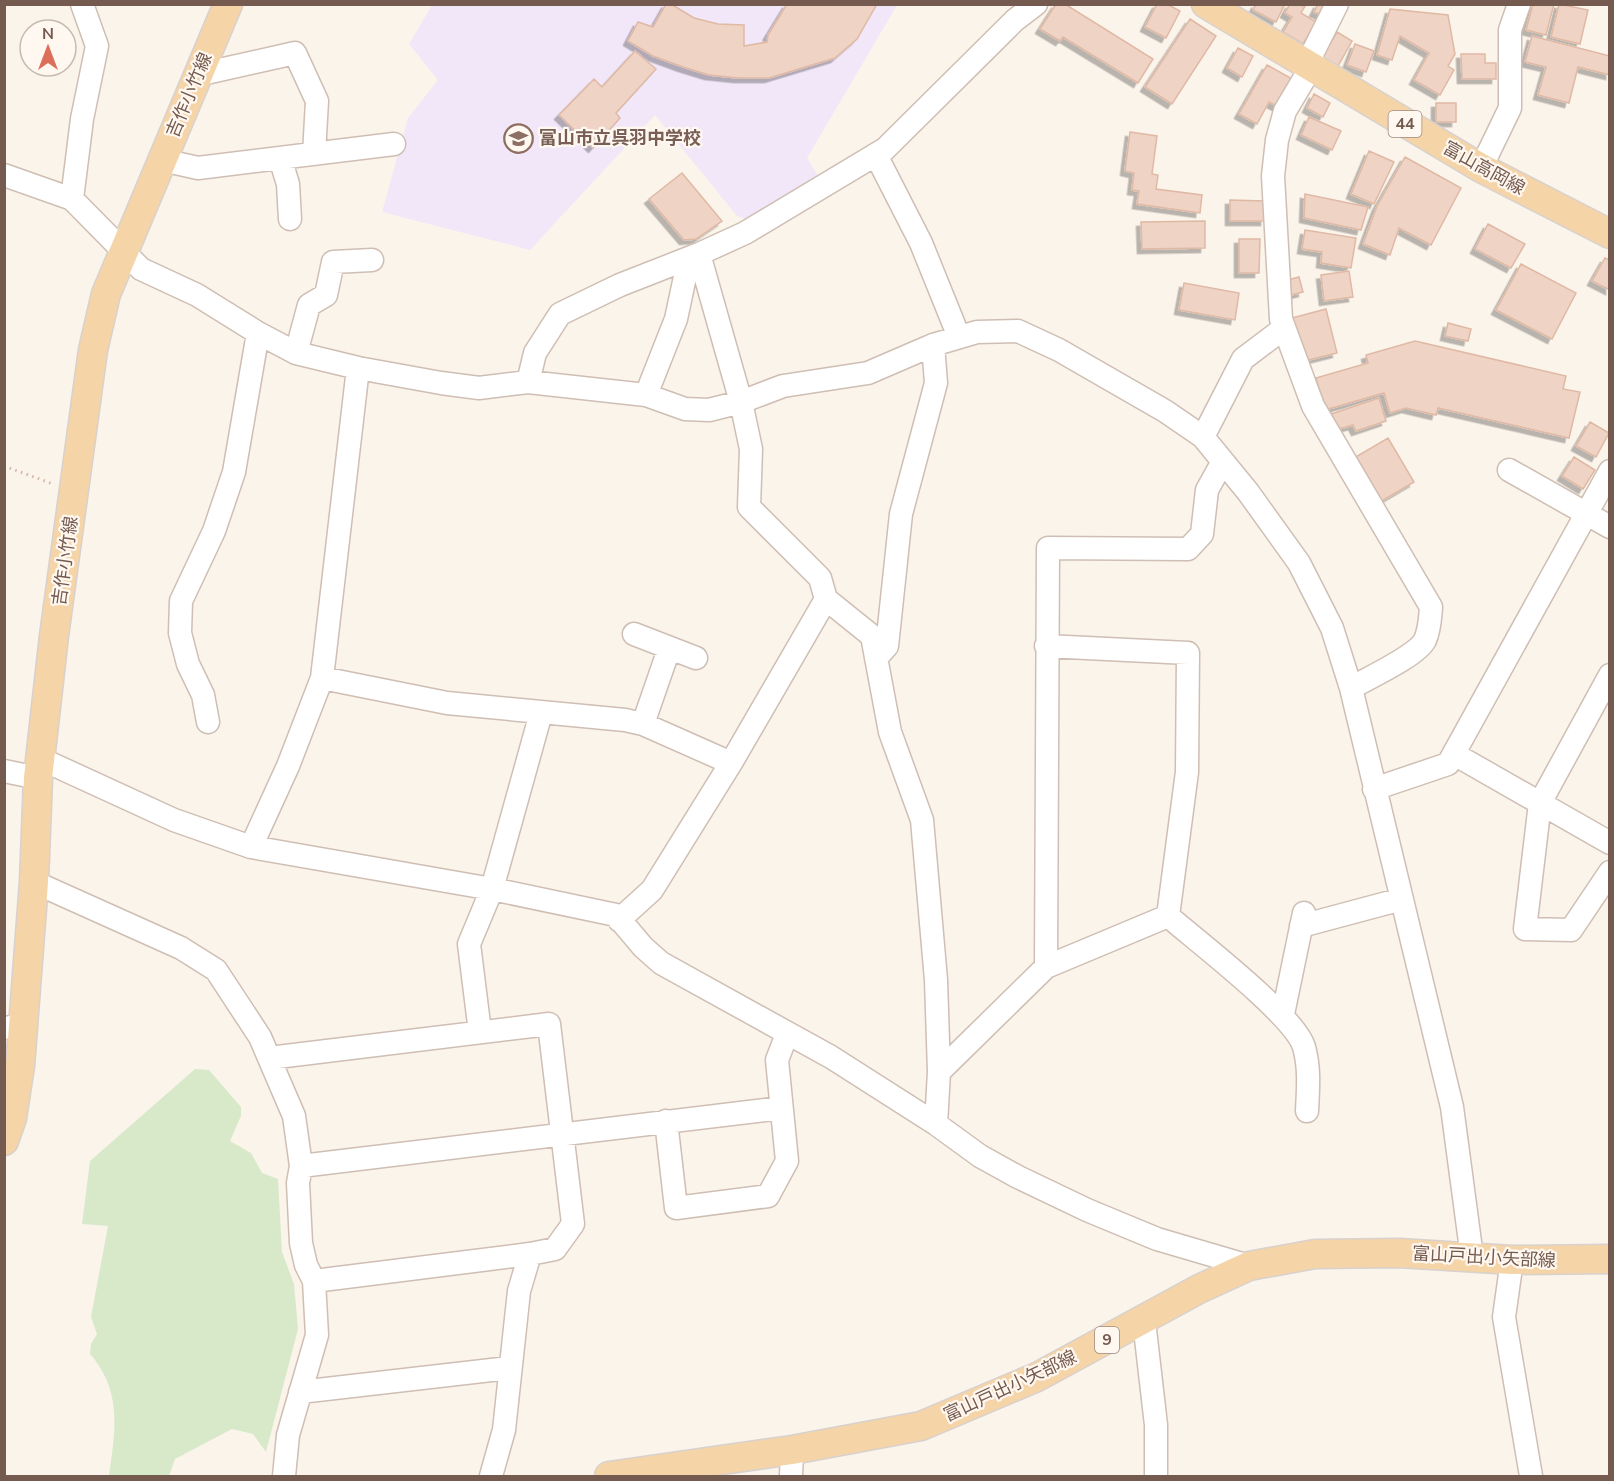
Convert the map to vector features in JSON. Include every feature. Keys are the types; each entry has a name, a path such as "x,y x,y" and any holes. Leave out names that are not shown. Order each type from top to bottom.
{"main road":[{"name":"吉作小竹線","path":"4,1141 16,1099 14,1027 34,882 40,768 93,350 106,294 228,4"},
{"name":"富山高岡線","path":"1206,4 1308,67 1481,168 1610,234"},
{"name":"富山戸出小矢部線","path":"609,1476 792,1463 921,1426 1037,1377 1144,1321 1199,1289 1249,1266 1315,1254 1399,1253 1512,1260 1610,1259"}],"street":[{"path":"72,199 81,119 97,46 82,4"},
{"path":"528,382 534,353 560,314 620,285 745,233 876,155 885,149 1015,20 1036,4"},
{"path":"1337,4 1285,111 1276,152 1274,188 1281,319 1313,406 1431,608 1425,642 1411,654 1351,688"},
{"path":"1481,168 1510,108 1510,30 1519,4"},
{"path":"197,75 295,53 317,101 314,154"},
{"path":"162,160 198,168 394,144"},
{"path":"876,155 921,243 959,337"},
{"path":"280,158 288,184 290,219"},
{"path":"4,175 72,199 141,269 197,295 258,333 296,353 358,368 480,388 528,382 646,396 685,409 709,410 741,402 783,386 868,373 933,345 977,332 1018,331 1059,350 1165,411 1203,437 1248,492 1299,562 1332,628 1351,688 1452,1107 1472,1257"},
{"path":"646,396 676,319 694,256"},
{"path":"694,256 741,402 751,449 749,507 820,578 826,599 872,636 890,732 922,820 936,980 939,1072 936,1124"},
{"path":"296,353 309,305 326,295 333,262 372,260"},
{"path":"1203,437 1243,359 1284,328"},
{"path":"208,722 203,695 188,664 180,633 182,601 214,531 234,472 258,333"},
{"path":"876,658 887,646 901,514 936,383 933,345"},
{"path":"251,847 288,766 322,678 358,368"},
{"path":"1046,967 1048,548 1188,549 1202,534 1207,490 1222,463"},
{"path":"1509,470 1610,527"},
{"path":"1374,789 1448,764 1610,471"},
{"path":"619,920 651,890 731,763 826,599"},
{"path":"634,634 696,658"},
{"path":"1046,646 1188,654 1187,772 1168,916"},
{"path":"643,724 669,649"},
{"path":"1610,675 1540,803 1525,929 1571,930 1610,872"},
{"path":"322,678 447,703 625,720 643,724 731,763"},
{"path":"480,1032 469,944 492,889 541,713"},
{"path":"1454,754 1610,843"},
{"path":"4,771 40,768 251,847 492,889 616,915 661,963 831,1057 936,1124 980,1156 1087,1210 1157,1239 1249,1266"},
{"path":"34,882 181,948 216,970 235,995 269,1058 294,1116 301,1166 298,1183 301,1243 306,1265 314,1281 317,1335 288,1435 284,1476"},
{"path":"1283,1014 1303,920 1402,899"},
{"path":"939,1072 1046,967 1168,916"},
{"path":"1168,916 1283,1014 1304,1045 1309,1074 1307,1112"},
{"path":"269,1058 549,1024 573,1224 555,1249 314,1281"},
{"path":"666,1121 676,1208 768,1196 787,1161 777,1060 787,1034"},
{"path":"301,1166 781,1108"},
{"path":"491,1476 504,1430 519,1291 530,1254"},
{"path":"1512,1260 1504,1317 1531,1476"},
{"path":"1144,1321 1156,1425 1156,1476"},
{"path":"300,1392 509,1368"}],"path":[{"path":"4,465 74,492"}],"shaded area":[{"name":"富山市立呉羽中学校","path":"432,5 897,5 807,158 821,181 746,219 737,216 655,115 530,250 382,212 408,118 438,80 409,44"}],"green space":[{"path":"195,1069 209,1070 241,1107 241,1116 230,1141 251,1153 262,1173 278,1179 282,1252 294,1284 298,1329 266,1452 253,1434 232,1429 175,1459 169,1476 109,1476 114,1428 112,1397 101,1368 90,1354 91,1344 97,1334 91,1317 108,1226 82,1224 90,1161"}],"building":[{"path":"666,4 671,4 694,18 718,24 744,25 744,46 767,42 768,35 787,4 877,4 857,39 835,58 769,78 738,78 709,75 683,67 653,56 628,41 638,22 653,27"},
{"path":"1056,4 1065,4 1153,59 1138,83 1063,37 1060,41 1040,29"},
{"path":"1157,4 1167,4 1180,11 1166,38 1145,27"},
{"path":"1256,4 1285,4 1276,22 1253,10"},
{"path":"1290,4 1305,6 1301,13 1316,22 1303,44 1283,32 1292,17 1285,13"},
{"path":"1318,4 1332,4 1326,17 1314,12"},
{"path":"1533,4 1554,4 1546,35 1526,30"},
{"path":"1559,4 1588,10 1580,44 1551,37"},
{"path":"1390,9 1448,15 1455,54 1448,66 1454,70 1440,95 1414,80 1429,53 1400,36 1392,60 1377,55"},
{"path":"1190,19 1216,36 1172,104 1145,87"},
{"path":"1337,32 1352,41 1338,66 1322,57"},
{"path":"1532,36 1610,56 1610,75 1578,67 1569,103 1538,95 1546,67 1525,62"},
{"path":"1355,44 1374,51 1366,72 1347,65"},
{"path":"1238,48 1253,56 1242,77 1227,68"},
{"path":"635,51 656,69 616,113 620,118 593,148 559,115 594,79 602,87"},
{"path":"1461,54 1485,54 1485,63 1496,63 1496,79 1462,79"},
{"path":"1267,65 1294,80 1279,107 1269,102 1257,124 1239,114"},
{"path":"1314,94 1330,103 1323,117 1307,108"},
{"path":"1436,103 1456,103 1456,122 1436,122"},
{"path":"1309,117 1341,131 1332,150 1301,135"},
{"path":"1130,132 1157,136 1152,174 1158,175 1156,189 1202,195 1200,213 1137,204 1139,191 1132,190 1134,173 1125,171"},
{"path":"1369,151 1394,162 1374,204 1351,194"},
{"path":"1405,157 1461,188 1431,245 1399,228 1390,255 1363,244 1377,206"},
{"path":"682,173 722,221 696,239 684,240 649,199"},
{"path":"1305,194 1368,207 1361,230 1304,218"},
{"path":"1230,200 1265,201 1265,221 1230,221"},
{"path":"1205,221 1205,248 1142,249 1141,222"},
{"path":"1488,224 1525,244 1511,268 1475,249"},
{"path":"1305,230 1356,238 1351,268 1321,263 1322,252 1302,249"},
{"path":"1239,239 1260,239 1259,273 1239,273"},
{"path":"1605,258 1610,260 1610,290 1592,281"},
{"path":"1521,264 1576,293 1552,339 1496,310"},
{"path":"1349,271 1353,297 1324,301 1321,275"},
{"path":"1299,277 1303,292 1287,296 1284,281"},
{"path":"1184,283 1239,293 1235,320 1179,310"},
{"path":"1326,309 1337,353 1304,361 1292,318"},
{"path":"1448,323 1471,329 1468,341 1445,336"},
{"path":"1415,341 1566,376 1563,389 1580,392 1569,438 1438,408 1436,415 1406,408 1390,413 1384,393 1325,410 1316,378 1368,363 1366,355"},
{"path":"1379,398 1386,421 1356,431 1353,425 1336,430 1331,414"},
{"path":"1590,422 1609,433 1596,457 1576,446"},
{"path":"1388,438 1414,482 1380,502 1354,458"},
{"path":"1574,457 1595,470 1583,489 1562,476"}],"place":[{"name":"富山市立呉羽中学校","path":"518,138"}]}
